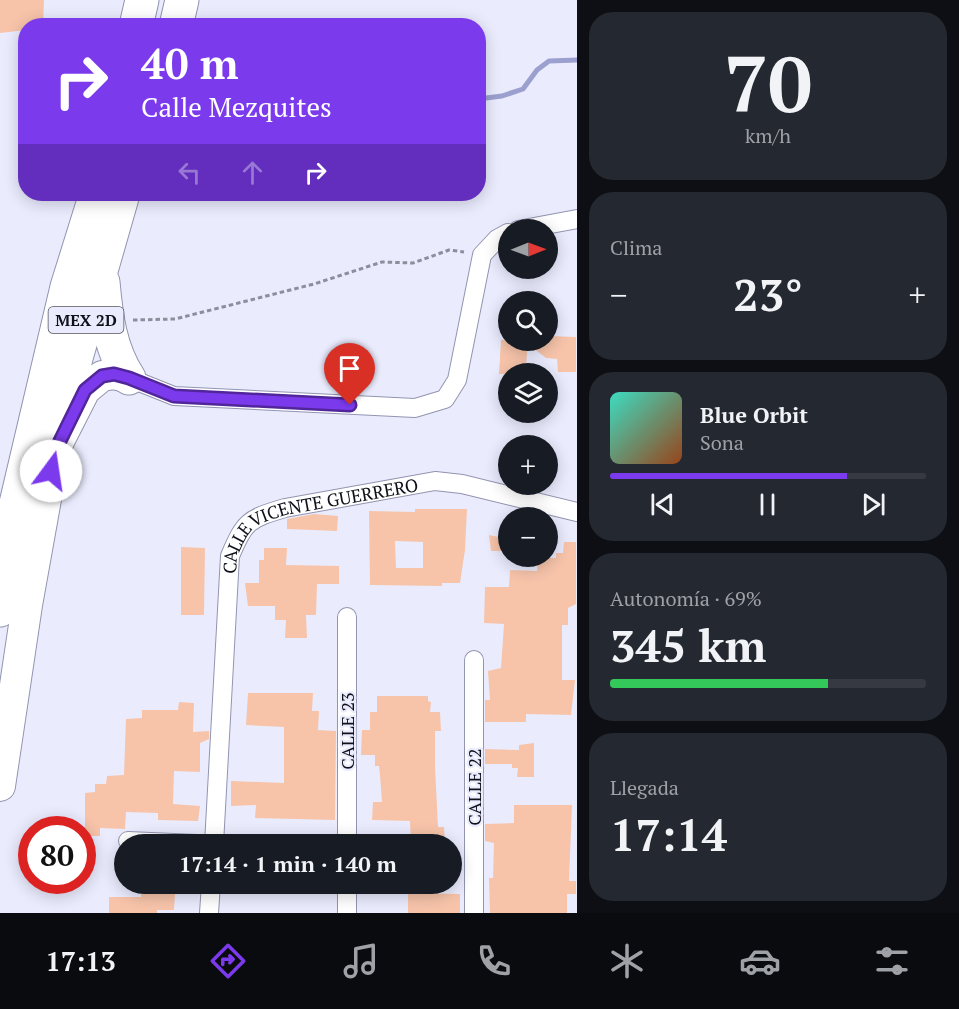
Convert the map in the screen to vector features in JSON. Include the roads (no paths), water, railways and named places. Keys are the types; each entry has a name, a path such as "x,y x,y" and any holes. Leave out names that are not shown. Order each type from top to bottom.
{"highway":[{"path":"122,18 123,0"},
{"path":"138,18 142,0"},
{"path":"162,18 165,0"},
{"path":"178,18 182,0"},
{"name":"MEX 2D","path":"0,609 14,512 67,287 94,201"},
{"name":"MEX 2D","path":"0,786 27,605 56,449 76,358 121,201"},
{"path":"101,265 107,321 118,361 129,378"},
{"path":"56,449 85,390 102,376 114,374 129,378"}],"street":[{"path":"558,222 576,219"},
{"path":"129,378 174,396 415,408 430,406 445,399 457,380 482,255 498,238"},
{"name":"CALLE VICENTE GUERRERO","path":"215,834 230,556 243,526 261,515 285,508 435,481 462,484 576,512"},
{"name":"CALLE 23","path":"347,617 347,834"},
{"name":"CALLE 22","path":"474,660 474,913"},
{"path":"209,913 210,894"},
{"path":"347,894 347,913"}],"waterway":[{"path":"486,98 502,96 523,89 537,70 549,61 577,60"}]}
